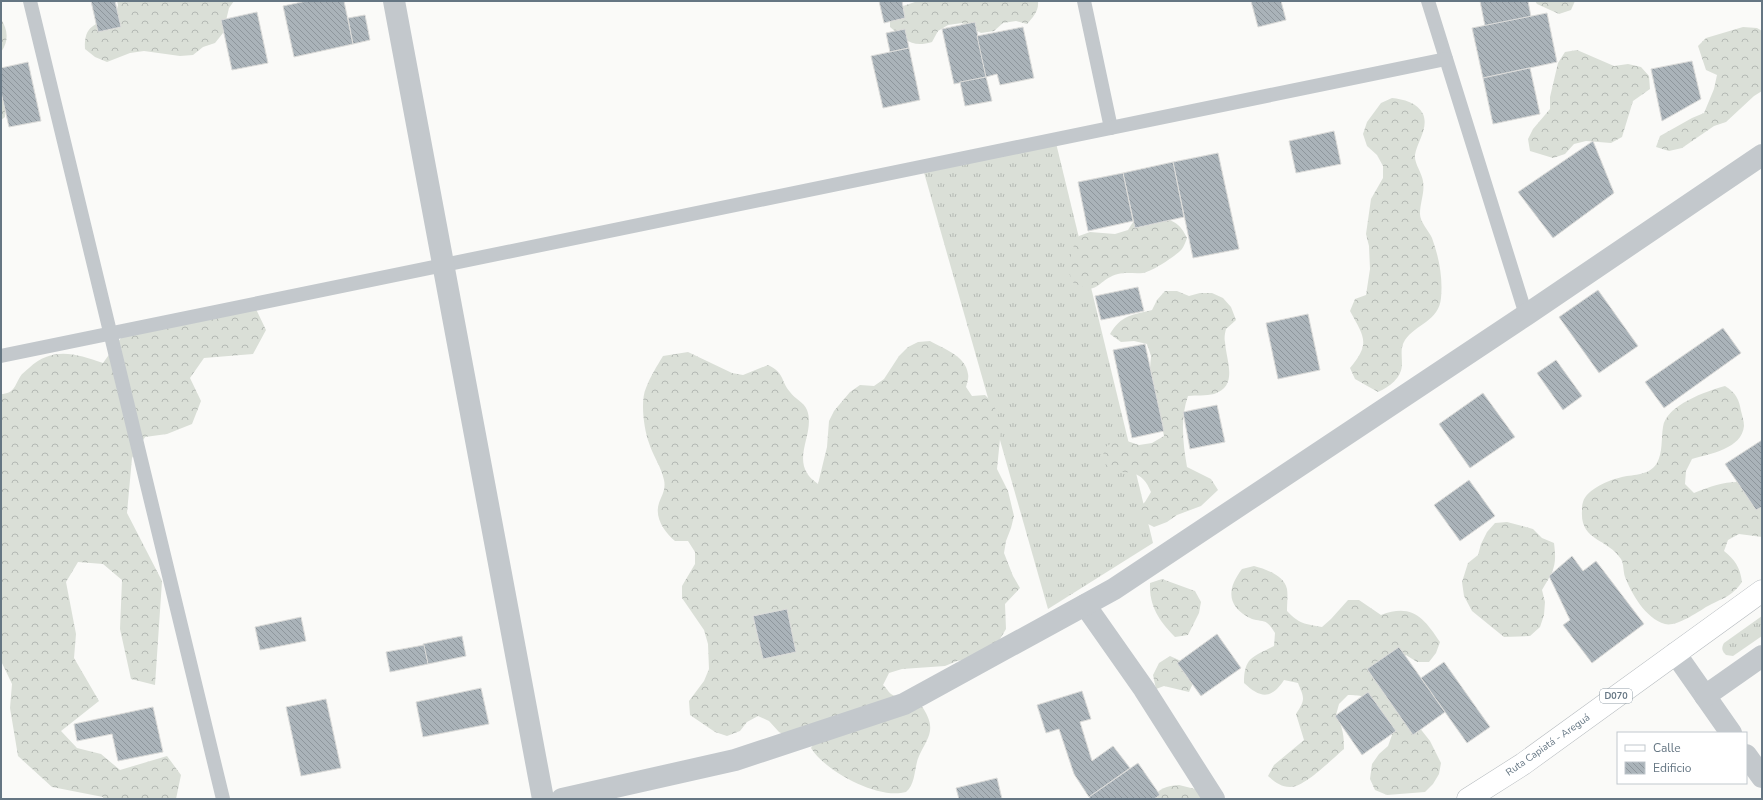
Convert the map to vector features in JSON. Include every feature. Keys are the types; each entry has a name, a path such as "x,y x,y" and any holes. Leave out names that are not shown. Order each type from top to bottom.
{"main road":[{"name":"Ruta Capiatá - Areguá","path":"1468,799 1523,764 1762,591"}],"street":[{"path":"394,1 543,799"},
{"path":"562,799 735,760 904,704 1114,589 1526,315 1762,155"},
{"path":"1085,605 1144,689 1214,799"},
{"path":"1675,653 1730,732"},
{"path":"1705,696 1762,656"},
{"path":"1747,756 1762,778"}],"lane":[{"path":"30,1 223,799"},
{"path":"1084,1 1111,128"},
{"path":"1428,1 1526,315"},
{"path":"1,356 110,335 1446,59"}],"green space":[{"path":"117,1 234,1 229,8 223,33 215,43 203,47 193,55 180,56 144,51 130,53 107,62 95,57 85,49 85,41 86,35 92,27 115,17 118,5"},
{"path":"918,1 1038,1 1038,8 1027,24 1016,21 1003,23 994,31 981,33 962,23 948,25 938,31 932,42 919,44 909,42 890,27 890,15 900,7"},
{"path":"1535,1 1575,1 1571,10 1559,14 1537,4"},
{"path":"1,19 7,36 4,48 1,52"},
{"path":"1743,27 1757,28 1762,31 1762,91 1754,96 1726,122 1714,126 1682,148 1669,151 1656,147 1660,136 1704,113 1714,89 1717,75 1706,70 1698,46 1706,38"},
{"path":"1577,50 1614,66 1628,64 1641,67 1649,76 1650,89 1633,101 1622,137 1611,143 1586,141 1574,144 1565,154 1553,158 1530,151 1528,139 1533,129 1550,109 1550,97 1558,63 1565,52"},
{"path":"1,97 5,104 5,117 1,120"},
{"path":"1392,98 1401,99 1414,104 1423,114 1425,124 1424,130 1415,155 1423,185 1420,217 1432,238 1437,253 1441,275 1441,298 1439,306 1432,317 1415,330 1403,343 1400,374 1390,385 1378,392 1355,379 1350,368 1361,352 1363,340 1359,327 1350,311 1355,299 1366,295 1370,269 1369,246 1366,234 1371,199 1383,178 1383,166 1377,155 1367,146 1363,134 1367,122 1381,103"},
{"path":"1056,143 1153,543 1048,609 923,169"},
{"path":"1158,216 1176,223 1182,229 1187,238 1182,249 1174,256 1147,272 1118,274 1093,288 1080,286 1071,281 1070,258 1079,236 1090,232 1115,234 1128,230 1135,219"},
{"path":"1165,291 1177,291 1189,296 1200,293 1212,293 1223,298 1231,307 1236,320 1226,329 1225,334 1229,364 1229,379 1226,385 1222,390 1214,394 1188,396 1185,404 1183,422 1183,440 1187,467 1211,479 1218,490 1201,506 1177,515 1167,522 1154,527 1142,521 1136,510 1145,502 1151,492 1148,485 1140,476 1135,474 1111,471 1103,460 1104,448 1115,441 1127,441 1139,445 1152,443 1164,436 1150,368 1151,356 1147,344 1134,341 1121,342 1110,334 1123,319 1152,310 1157,300"},
{"path":"255,307 266,330 253,354 204,358 190,378 201,401 192,424 167,434 145,437 132,458 127,513 162,581 155,685 131,679 120,629 122,580 103,564 78,562 66,582 76,634 74,658 99,701 61,731 77,748 101,754 120,770 167,756 181,775 176,799 103,799 103,797 52,787 18,756 10,708 12,684 1,661 1,394 11,391 23,373 38,361 56,354 74,355 103,363 131,324"},
{"path":"930,341 948,350 963,362 968,376 966,387 972,396 985,395 994,404 1001,429 997,469 1008,491 1014,516 1006,541 1004,553 1013,576 1020,588 1005,604 1006,629 1000,639 983,657 957,661 945,666 902,669 889,673 883,685 891,694 920,704 930,722 930,733 917,760 912,785 909,789 906,792 881,792 853,782 828,766 811,748 816,740 790,738 779,732 769,721 758,716 747,722 740,731 727,736 715,732 690,715 689,701 704,681 709,669 708,644 704,630 682,598 682,586 695,564 695,552 688,541 675,541 664,529 659,519 658,509 664,486 663,475 647,437 643,416 643,400 648,384 663,356 688,352 732,373 743,375 768,365 780,374 790,392 804,405 807,410 809,426 803,458 804,466 809,476 818,484 827,447 829,421 834,411 850,392 860,385 874,386 884,379 899,356 908,347 918,342"},
{"path":"1725,386 1732,391 1739,403 1744,424 1742,434 1731,445 1724,449 1692,459 1686,471 1685,484 1694,493 1720,484 1735,482 1762,486 1762,537 1739,534 1728,540 1724,551 1736,564 1740,572 1742,582 1733,592 1685,620 1674,624 1665,624 1651,617 1635,598 1625,577 1621,559 1615,552 1590,534 1585,528 1582,510 1583,503 1585,497 1599,486 1617,478 1641,474 1654,467 1659,459 1662,445 1663,427 1671,412 1698,395"},
{"path":"1507,522 1533,529 1542,538 1554,543 1554,568 1542,590 1545,602 1544,615 1540,627 1530,636 1504,637 1472,611 1464,596 1462,582 1468,563 1478,555 1481,544 1487,532 1495,523"},
{"path":"1254,566 1274,573 1282,580 1287,589 1287,611 1295,619 1303,623 1322,627 1348,600 1359,600 1381,615 1401,611 1416,615 1434,633 1440,642 1436,653 1429,662 1417,662 1406,655 1393,658 1415,722 1430,741 1441,763 1439,774 1433,784 1425,792 1387,795 1375,790 1370,779 1372,764 1379,754 1388,746 1392,735 1378,706 1366,697 1358,695 1348,695 1339,704 1336,715 1343,732 1344,749 1310,778 1296,786 1290,787 1281,785 1268,776 1274,765 1304,740 1296,714 1303,702 1303,698 1298,683 1284,680 1275,691 1265,695 1255,692 1244,683 1244,674 1251,659 1274,646 1275,633 1269,625 1266,622 1252,619 1244,614 1238,609 1232,597 1233,584 1242,569"},
{"path":"1162,579 1195,591 1201,602 1199,613 1188,635 1175,637 1156,613 1151,599 1150,583"},
{"path":"1762,616 1762,636 1733,656 1726,655 1722,649 1724,643"},
{"path":"1170,656 1181,661 1194,681 1189,692 1164,686 1156,689 1153,675 1159,663"},
{"path":"1179,785 1203,791 1217,799 1153,799 1157,792 1163,788"}],"building":[{"path":"91,1 115,1 121,27 98,32"},
{"path":"307,1 344,1 353,44 294,57 283,6"},
{"path":"879,1 902,1 905,18 884,23"},
{"path":"1251,1 1281,1 1286,20 1258,27"},
{"path":"1480,1 1528,1 1531,17 1485,26"},
{"path":"257,12 268,63 232,70 221,20"},
{"path":"1547,13 1557,62 1483,78 1472,28"},
{"path":"365,15 370,40 353,44 348,18"},
{"path":"975,22 986,77 954,84 942,29"},
{"path":"1023,27 1034,78 1000,85 997,74 986,77 977,36"},
{"path":"905,29 909,48 890,52 886,33"},
{"path":"909,48 920,100 883,108 871,56"},
{"path":"1692,61 1701,99 1662,121 1651,69"},
{"path":"28,62 41,121 9,127 1,92 1,68"},
{"path":"1530,68 1540,114 1493,124 1483,78"},
{"path":"986,77 992,101 965,106 960,82"},
{"path":"1334,131 1341,164 1296,173 1289,141"},
{"path":"1593,141 1614,193 1553,238 1518,192"},
{"path":"1218,153 1239,249 1193,258 1173,162"},
{"path":"1173,162 1184,217 1135,228 1123,173"},
{"path":"1123,173 1133,221 1088,231 1078,182"},
{"path":"1138,287 1144,311 1101,320 1095,296"},
{"path":"1598,290 1638,346 1599,373 1559,317"},
{"path":"1308,314 1320,370 1278,379 1266,323"},
{"path":"1723,328 1741,353 1664,408 1645,382"},
{"path":"1145,344 1164,431 1132,438 1113,350"},
{"path":"1556,360 1582,396 1563,410 1537,373"},
{"path":"1483,393 1515,437 1470,468 1439,424"},
{"path":"1217,405 1225,442 1190,449 1183,412"},
{"path":"1762,440 1762,507 1756,510 1725,464"},
{"path":"1469,480 1495,516 1460,541 1434,505"},
{"path":"1572,556 1583,571 1596,561 1644,624 1592,663 1563,625 1570,620 1549,576"},
{"path":"787,609 796,652 763,659 753,616"},
{"path":"301,617 306,641 260,650 255,627"},
{"path":"1217,634 1241,668 1201,696 1177,663"},
{"path":"462,636 466,656 428,664 423,644"},
{"path":"424,645 428,664 390,672 386,652"},
{"path":"1399,647 1445,712 1413,735 1367,669"},
{"path":"1444,662 1490,727 1467,743 1421,678"},
{"path":"481,688 489,724 423,737 416,702"},
{"path":"1082,691 1091,719 1080,722 1092,761 1113,746 1130,768 1089,797 1074,774 1059,729 1046,733 1037,705"},
{"path":"1368,692 1396,731 1362,755 1335,716"},
{"path":"326,699 341,768 301,776 286,707"},
{"path":"153,707 163,752 118,761 112,734 77,741 74,724"},
{"path":"1138,763 1160,795 1154,799 1091,799 1089,797"},
{"path":"997,778 1002,799 959,799 956,788"}]}
